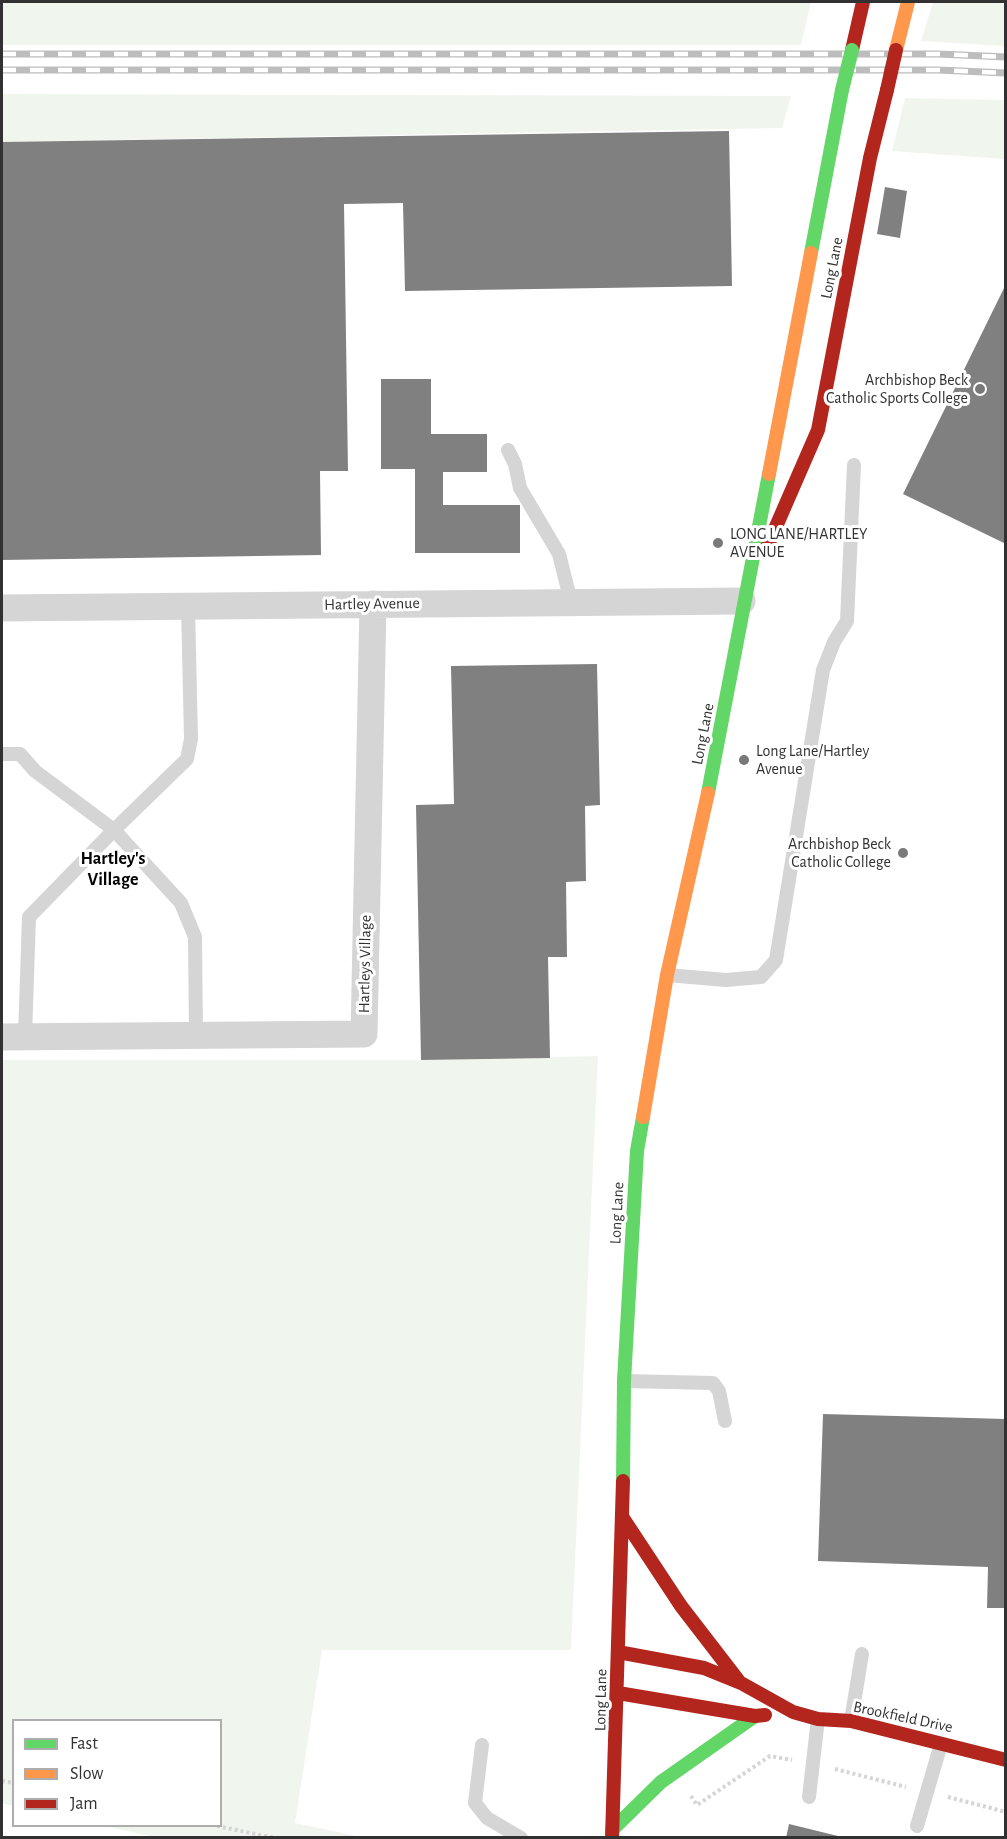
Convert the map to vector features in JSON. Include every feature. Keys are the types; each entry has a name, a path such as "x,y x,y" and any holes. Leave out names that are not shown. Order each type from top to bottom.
{"main road":[{"name":"Long Lane","path":"612,1834 623,1518 624,1381 637,1151 667,975 705,808 742,601 842,90 863,2"},
{"name":"Long Lane","path":"742,601 818,430 870,158 909,2"},
{"path":"623,1518 681,1606 719,1658 741,1683"},
{"name":"Brookfield Drive","path":"618,1652 704,1668 741,1683 793,1712 818,1719 851,1721 1005,1760"},
{"name":"Brookfield Drive","path":"618,1693 755,1716 793,1712"},
{"path":"612,1834 630,1809 651,1788 755,1716"}],"street":[{"name":"Hartley Avenue","path":"2,608 742,601"},
{"name":"Hartleys Village","path":"13,1037 364,1034 373,604"}],"lane":[{"path":"508,450 515,464 520,488 560,554 571,602"},
{"path":"667,975 726,980 761,976 776,960 823,670 834,642 847,621 854,465"},
{"path":"13,1037 29,917 187,759 191,739 188,606"},
{"path":"2,753 20,754 34,771 114,830 181,903 195,937 196,1036"},
{"path":"624,1381 713,1383 719,1391 725,1421"},
{"path":"851,1721 862,1654"},
{"path":"809,1797 818,1719"},
{"path":"917,1826 941,1742"},
{"path":"482,1745 475,1803 488,1818 521,1838"}],"path":[{"path":"222,1827 275,1838"}],"shaded area":[{"path":"2,2 811,2 801,45 2,45"},
{"path":"933,2 1005,2 1005,46 921,41"},
{"path":"2,94 791,96 782,128 2,142"},
{"path":"905,98 1005,100 1005,159 892,151"},
{"path":"598,1056 571,1650 322,1650 295,1823 361,1837 159,1838 109,1827 222,1827 222,1719 12,1719 12,1806 2,1803 2,1060 421,1060"}],"building":[{"path":"729,131 732,286 405,291 403,203 344,204 348,471 320,471 321,555 2,560 2,142"},
{"path":"885,187 907,191 900,238 877,234"},
{"name":"Archbishop Beck Catholic Sports College","path":"1006,284 1006,544 903,494"},
{"path":"381,379 431,379 431,434 487,434 487,472 443,472 443,505 520,505 520,553 415,553 415,469 381,469"},
{"path":"597,664 600,805 585,806 586,881 566,882 567,957 548,957 550,1058 421,1060 416,805 454,804 451,666"},
{"path":"823,1414 1006,1419 1006,1608 987,1608 988,1567 818,1561"},
{"path":"789,1824 842,1837 786,1838"}],"railway":[{"path":"2,54 938,54 1006,57"},
{"path":"2,70 938,70 1006,73"}],"traffic: fast":[{"path":"842,90 852,50"},
{"path":"811,253 842,90"},
{"path":"708,793 769,474"},
{"path":"623,1481 624,1381 637,1151 643,1117"},
{"path":"612,1830 661,1782 755,1716"}],"traffic: slow":[{"path":"896,50 908,2"},
{"path":"769,474 811,253"},
{"path":"643,1117 667,975 708,793"}],"traffic: jam":[{"path":"852,50 863,2"},
{"path":"887,90 896,50"},
{"path":"768,545 818,430 870,158 887,90"},
{"path":"612,1838 623,1481"},
{"path":"623,1518 681,1606 738,1680"},
{"path":"618,1652 704,1668 741,1683 793,1712 818,1719 851,1721 1006,1760"},
{"path":"618,1693 755,1716 765,1715"}],"place":[{"name":"Archbishop Beck Catholic Sports College","path":"980,389"},
{"name":"LONG LANE/HARTLEY AVENUE","path":"718,543"},
{"name":"Long Lane/Hartley Avenue","path":"744,760"},
{"name":"Archbishop Beck Catholic College","path":"903,853"}],"district":[{"name":"Hartley's Village","path":"113,869"}]}
